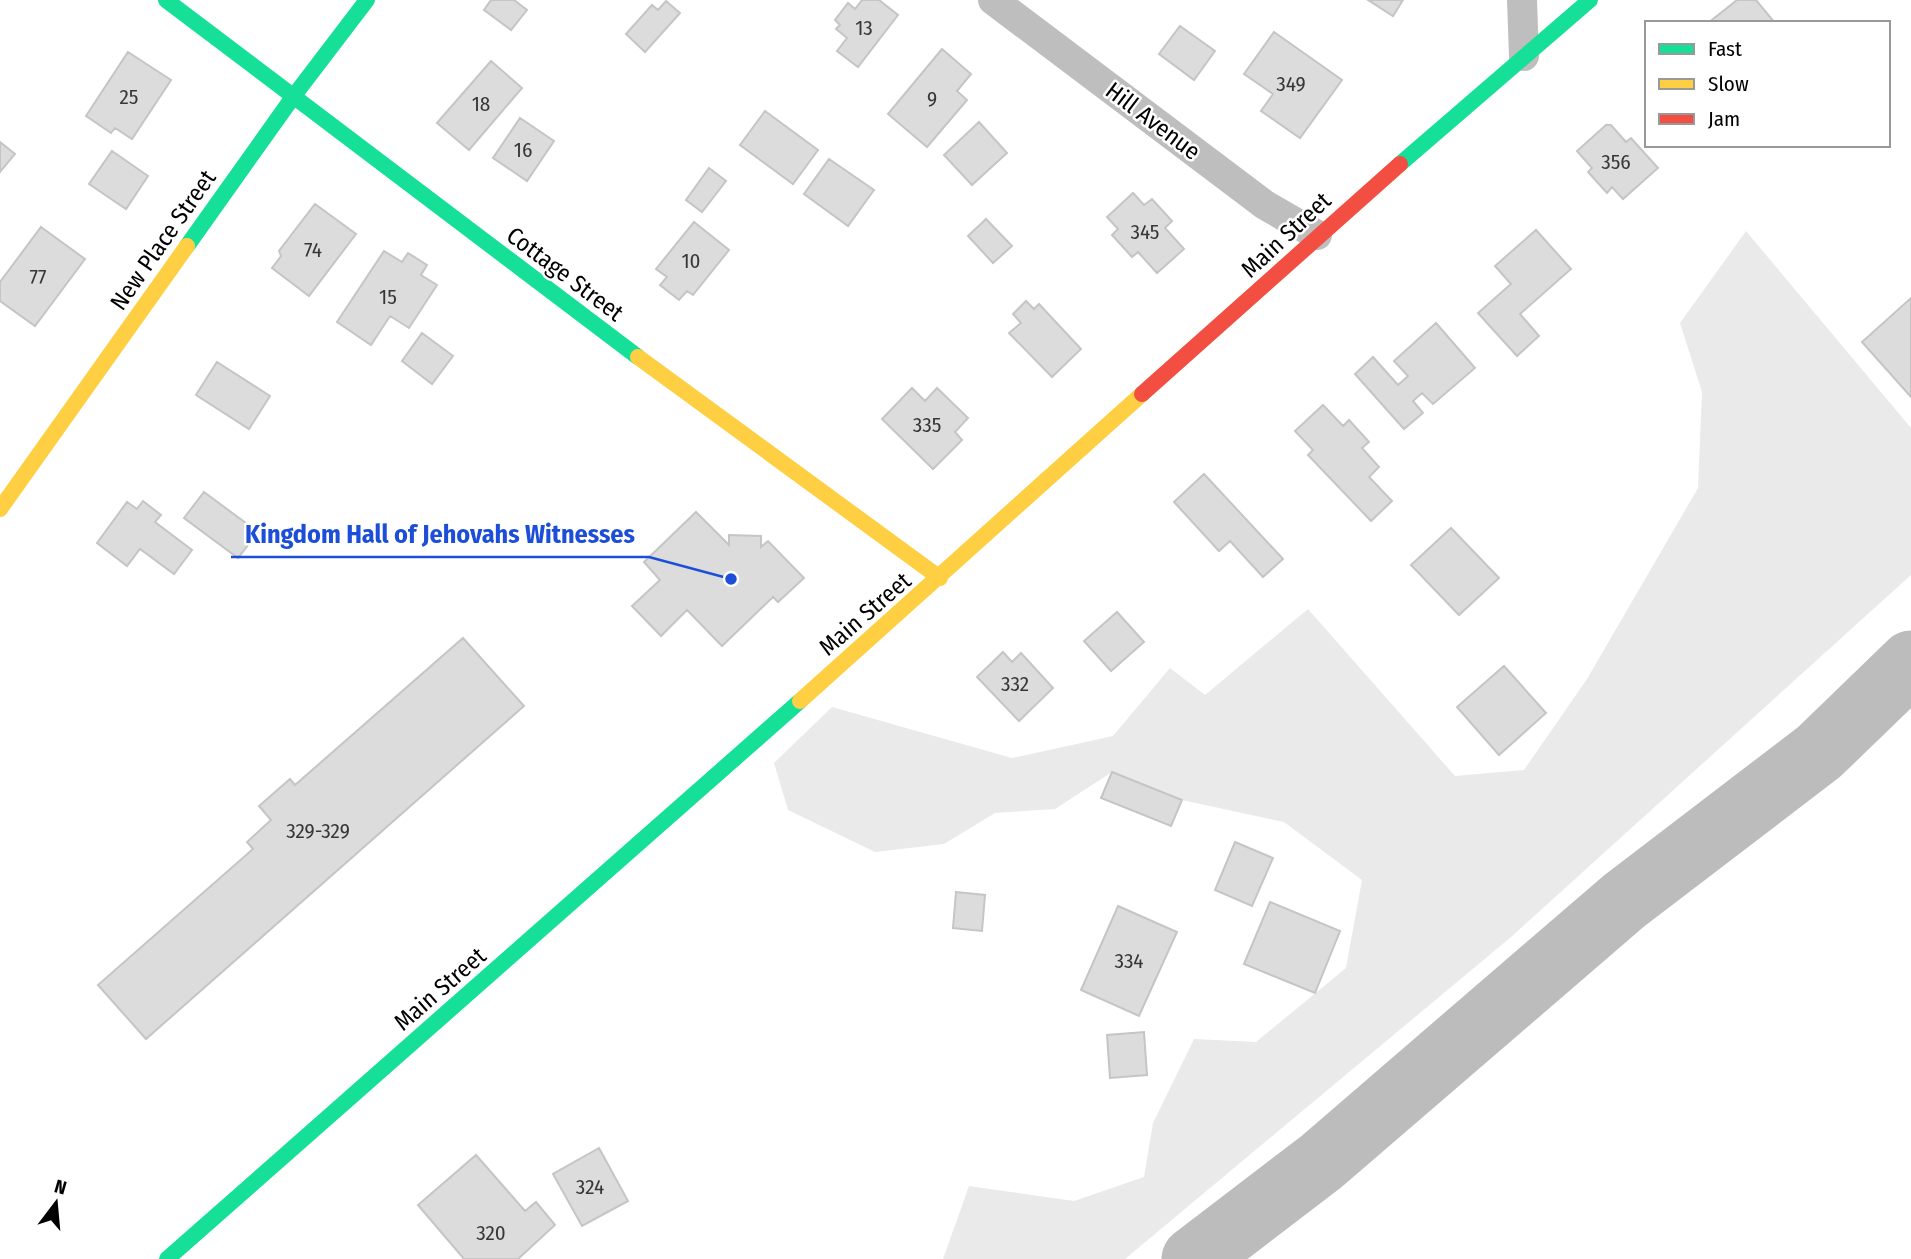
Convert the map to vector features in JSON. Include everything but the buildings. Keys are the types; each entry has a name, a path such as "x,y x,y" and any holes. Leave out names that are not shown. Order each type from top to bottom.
{"main road":[{"name":"Cottage Street","path":"166,0 599,328 940,578"},
{"name":"New Place Street","path":"0,509 293,97 367,0"},
{"name":"Main Street","path":"167,1259 940,578 1317,235 1590,0"}],"street":[{"name":"Hill Avenue","path":"993,0 1265,205 1317,235"},
{"path":"1522,0 1524,56"}],"shaded area":[{"path":"1746,231 1911,428 1911,575 1511,937 1125,1259 943,1259 969,1186 1074,1201 1144,1177 1153,1123 1194,1039 1256,1042 1346,968 1362,880 1284,822 1182,800 1112,772 1055,809 995,813 944,844 875,852 788,810 774,763 832,707 1012,758 1113,736 1170,668 1205,695 1308,609 1455,776 1524,770 1587,679 1698,488 1702,392 1680,323"}],"waterway":[{"path":"1194,1259 1321,1162 1624,901 1819,752 1911,663"}],"traffic: fast":[{"path":"166,0 638,357"},
{"path":"187,246 293,97 367,0"},
{"path":"1400,164 1590,0"},
{"path":"167,1259 800,701"}],"traffic: slow":[{"path":"0,509 187,246"},
{"path":"638,357 940,578"},
{"path":"800,701 1142,394"}],"traffic: jam":[{"path":"1142,394 1400,164"}],"place":[{"name":"Kingdom Hall of Jehovahs Witnesses","path":"731,579"}]}
